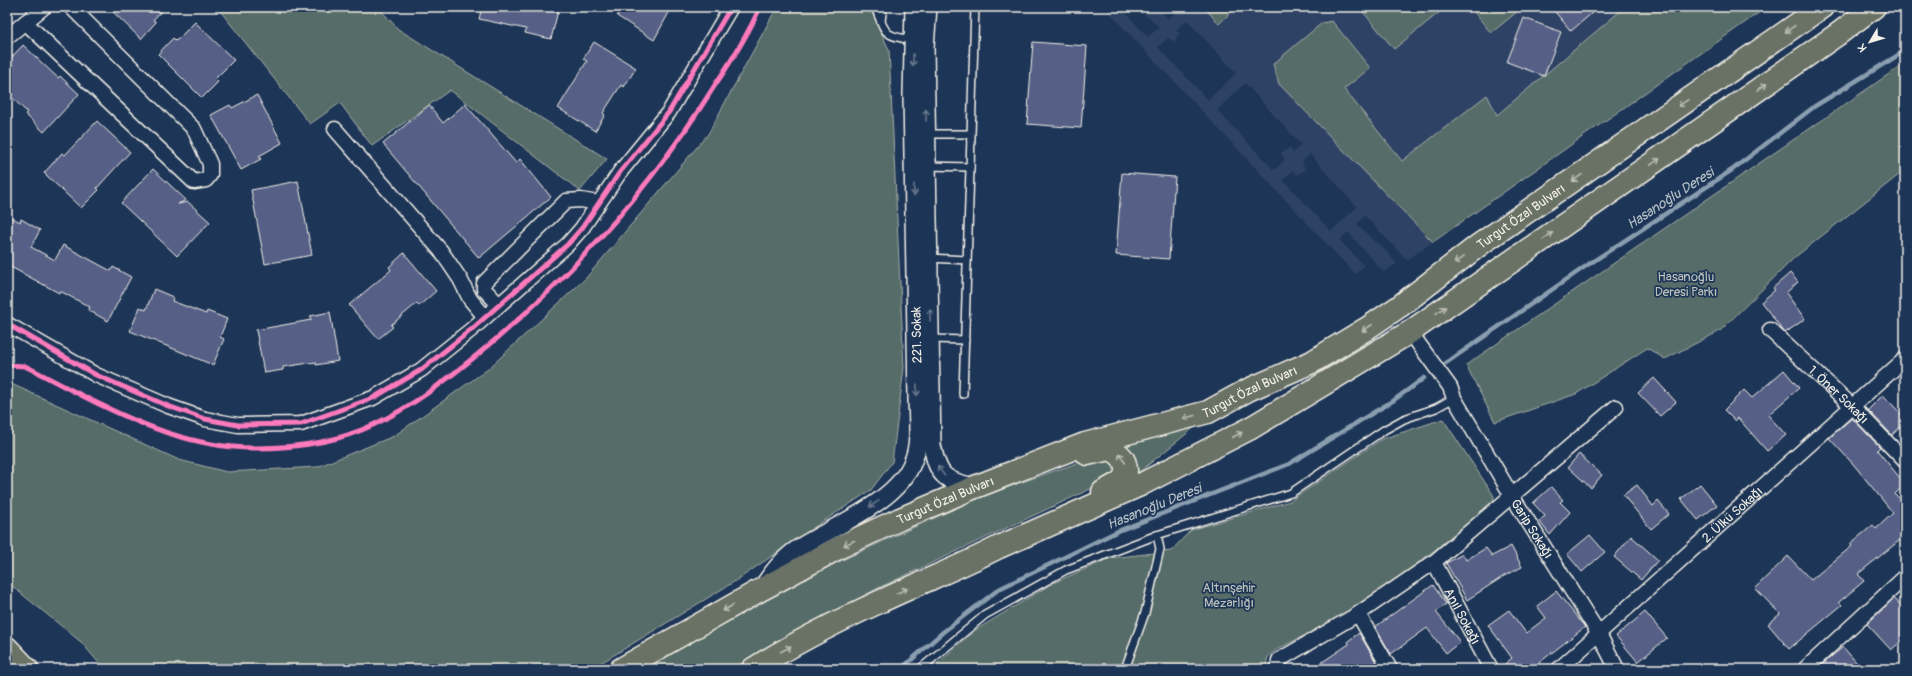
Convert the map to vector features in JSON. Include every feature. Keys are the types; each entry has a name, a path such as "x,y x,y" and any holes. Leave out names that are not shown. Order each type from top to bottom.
{"main road":[{"name":"Turgut Özal Bulvarı","path":"621,669 762,589 840,547 975,487 1085,444 1208,412 1248,390 1312,362 1400,306 1479,245 1822,7"},
{"path":"999,546 1140,485 1242,432 1410,332 1832,39 1874,7"},
{"path":"1400,306 1410,332"},
{"path":"752,669 780,652 880,601 979,557 1042,521 1092,498 1119,483 1126,476 1125,461 1121,455 1110,449 1101,450 1022,476 975,487"},
{"path":"7,648 27,669"}],"street":[{"path":"7,37 44,7"},
{"path":"26,22 194,182 206,180 210,175 210,164 194,129 71,7"},
{"path":"7,324 96,375 168,406 205,419 246,425 301,424 373,398 421,370 499,305 568,244 582,228 620,172 669,112 731,7"},
{"name":"221. Sokak","path":"762,589 775,569 797,549 879,501 895,487 913,461 917,440 912,94 914,7"},
{"name":"221. Sokak","path":"928,7 925,47 932,445 936,464 944,476 956,483 975,487"},
{"path":"334,128 441,251 460,279 470,299 485,317"},
{"path":"499,305 484,289 484,283 566,201 581,200 598,203"},
{"name":"1. Öner Sokağı","path":"1770,330 1852,406 1905,461"},
{"name":"Garip Sokağı","path":"1410,332 1452,393 1512,496 1599,634 1618,669"},
{"name":"2. Ülkü Sokağı","path":"1559,669 1905,359"},
{"path":"1278,669 1280,660 1358,614 1434,562 1616,407"},
{"name":"Anıl Sokağı","path":"1434,562 1491,669"},
{"path":"1805,669 1905,577"},
{"path":"1358,614 1390,669"}],"lane":[{"path":"875,7 888,35 913,40"},
{"path":"881,21 883,7"},
{"path":"964,394 975,7"},
{"path":"926,134 972,134"},
{"path":"927,166 970,167"},
{"path":"929,258 967,260"},
{"path":"931,339 965,340"},
{"path":"920,669 985,615 1066,570 1157,535 1290,493 1384,430 1404,419 1436,408 1452,393"},
{"path":"1125,669 1146,613 1160,549 1157,535"}],"shaded area":[{"path":"1104,7 1120,7 1148,37 1159,27 1150,18 1145,16 1143,11 1144,7 1158,7 1168,19 1178,10 1175,7 1767,7 1407,260 1365,216 1357,224 1377,244 1379,243 1397,264 1383,272 1348,232 1340,240 1364,266 1355,274","holes":["1187,20 1236,73 1208,100 1158,47 1168,38 1174,42 1180,33 1176,30","1245,83 1301,145 1293,153 1290,147 1281,153 1285,160 1274,170 1217,110","1310,154 1357,207 1331,231 1283,180 1293,170 1297,175 1306,170 1302,162"]}],"green space":[{"path":"217,7 378,7 398,29 607,159 580,191 450,90 372,146 340,103 310,124"},
{"path":"777,7 870,7 889,50 904,368 892,462 871,490 737,580 591,669 104,669 81,642 7,582 7,382 179,460 227,472 317,467 394,436 488,369 586,278 708,134"},
{"path":"1204,7 1236,7 1219,24"},
{"path":"1359,7 1446,7 1394,49"},
{"path":"1470,7 1523,7 1491,33"},
{"path":"1625,7 1767,7 1433,242 1279,84 1273,64 1322,23 1332,21 1370,68 1344,89 1402,161 1487,95 1497,115"},
{"name":"Hasanoğlu Deresi Parkı","path":"1905,63 1905,170 1794,258 1720,331 1665,359 1647,348 1576,394 1495,422 1466,365"},
{"name":"Altınşehir Mezarlığı","path":"1443,419 1494,496 1493,503 1362,606 1276,650 1268,657 1265,669 931,669 974,631 1053,583 1111,558 1171,551 1191,530 1290,501 1382,439"},
{"path":"1196,426 1137,474 1136,458 1126,444"},
{"path":"1106,453 1119,471 1101,484 876,589 731,669 648,669 701,636 836,563 982,496"}],"building":[{"path":"108,7 165,7 153,20 156,22 141,39"},
{"path":"482,7 559,7 551,39 525,33 526,29 479,19"},
{"path":"623,7 672,7 654,40 617,16"},
{"path":"1551,7 1599,7 1571,31"},
{"path":"1524,18 1561,32 1544,76 1507,62"},
{"path":"195,22 234,60 215,79 218,82 202,98 158,54 173,38 176,41"},
{"path":"594,42 636,68 624,87 621,85 603,113 605,115 595,131 558,108 587,61 583,59"},
{"path":"1033,42 1087,46 1081,128 1027,124"},
{"path":"23,45 58,78 60,76 79,94 44,132 25,114 27,112 7,93 7,62"},
{"path":"257,95 282,143 259,156 261,159 241,170 211,115 230,105 232,108"},
{"path":"465,104 516,163 520,159 551,197 479,258 383,144 429,105 443,123"},
{"path":"97,121 130,152 97,188 99,190 81,208 44,173 62,153 65,155"},
{"path":"153,169 186,200 178,204 188,202 210,222 177,256 121,203"},
{"path":"1122,173 1175,177 1169,259 1116,255"},
{"path":"298,181 312,255 265,264 251,190"},
{"path":"7,215 20,222 21,219 40,230 31,247 55,260 63,245 111,271 113,267 131,277 108,321 88,310 90,307 60,291 59,293 7,265"},
{"path":"404,253 436,291 419,306 417,303 391,325 393,327 378,339 349,305 391,270 389,267"},
{"path":"1790,273 1798,282 1786,293 1805,319 1785,333 1761,302 1775,290 1773,288"},
{"path":"154,289 173,297 172,301 206,314 207,311 227,319 220,337 224,339 213,365 130,331 140,307 146,310"},
{"path":"330,312 338,361 316,365 316,362 283,367 283,370 264,373 256,330 311,320 310,316"},
{"path":"1784,370 1799,388 1768,415 1786,435 1767,451 1738,418 1735,421 1724,410 1744,390 1752,398"},
{"path":"1654,378 1676,402 1660,416 1638,393"},
{"path":"1883,395 1905,418 1905,423 1892,435 1868,410"},
{"path":"1852,418 1880,447 1877,450 1905,484 1895,494 1904,503 1905,502 1905,536 1858,574 1864,581 1839,602 1842,605 1789,649 1768,624 1780,614 1755,588 1788,556 1811,580 1852,546 1850,544 1873,525 1876,529 1893,513 1854,465 1829,438"},
{"path":"1579,454 1602,475 1591,488 1568,467"},
{"path":"1700,484 1717,505 1698,520 1681,499"},
{"path":"1637,485 1653,506 1658,501 1669,514 1651,529 1623,495"},
{"path":"1551,487 1563,500 1560,502 1570,512 1550,535 1539,521 1545,516 1533,503"},
{"path":"1590,535 1605,552 1582,572 1567,554"},
{"path":"1631,536 1658,560 1641,580 1614,557"},
{"path":"1511,546 1522,567 1504,576 1467,600 1446,563 1463,554 1466,560 1486,548 1492,556"},
{"path":"1433,585 1446,604 1436,612 1460,642 1446,653 1427,628 1391,654 1375,627"},
{"path":"1556,591 1585,627 1531,669 1499,669 1512,658 1488,625 1509,610 1526,633 1546,618 1537,606"},
{"path":"1894,598 1905,610 1905,638 1891,650 1867,624"},
{"path":"1645,612 1667,638 1638,662 1616,636"},
{"path":"1359,633 1380,669 1312,669 1349,644 1348,641"},
{"path":"1843,647 1862,669 1818,669 1832,656"}],"waterway":[{"name":"Hasanoğlu Deresi","path":"1446,363 1589,264 1732,170 1815,106 1905,51"},
{"name":"Hasanoğlu Deresi","path":"901,669 943,632 999,589 1118,531 1289,464 1394,400 1424,378"}],"cycle path":[{"path":"7,324 96,375 168,406 205,419 238,425 301,424 373,398 421,370 472,329 568,244 582,228 620,172 669,112 731,7"},
{"path":"7,365 25,366 108,408 165,432 224,446 270,448 316,443 332,440 375,424 416,401 465,365 511,326 577,263 637,195 664,159 734,57 760,7"}]}
